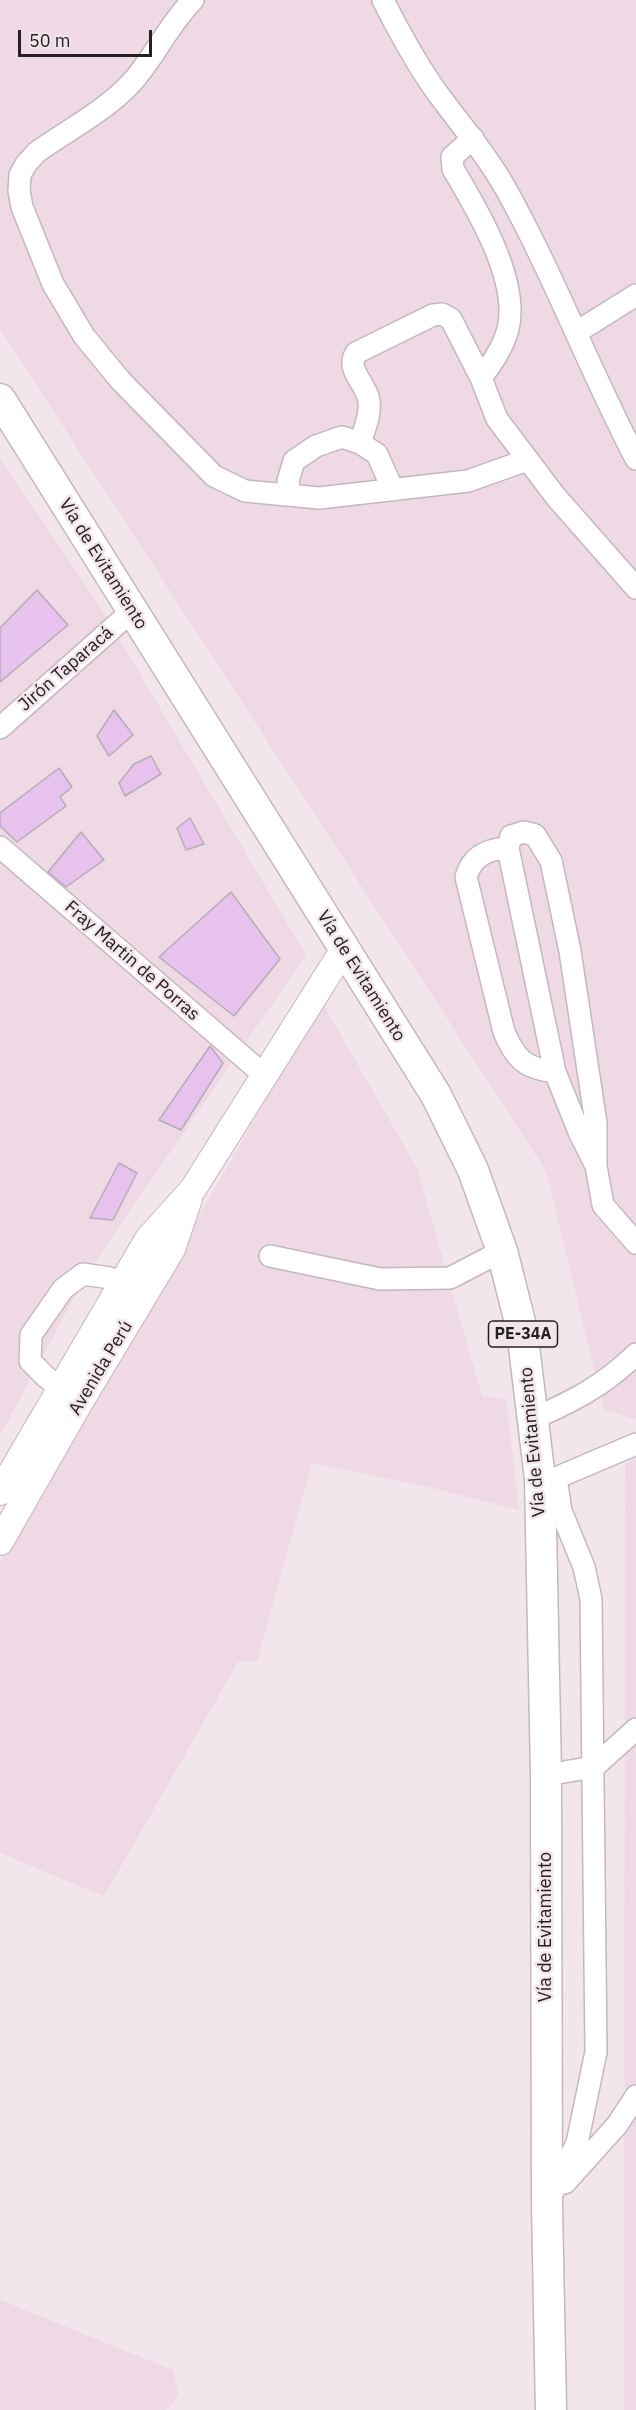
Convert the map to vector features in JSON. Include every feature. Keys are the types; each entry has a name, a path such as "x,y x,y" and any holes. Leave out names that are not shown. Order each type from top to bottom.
{"highway":[{"name":"Vía de Evitamiento","path":"0,399 436,1095 473,1170 502,1251 522,1330 533,1419 548,1478 547,2204 551,2410"}],"main road":[{"name":"Avenida Perú","path":"0,1492 60,1387 131,1293 172,1250 193,1189 344,949"},
{"name":"Avenida Perú","path":"0,1542 80,1402 131,1293"}],"street":[{"path":"193,0 132,82 115,98 37,152 20,175 19,191 22,207 53,284 84,336 120,380 214,476 245,491 319,498 393,490 468,481 528,460"},
{"path":"383,0 417,61 473,138 512,200 636,459"},
{"path":"473,138 452,157 453,169 494,243 509,297 509,328 500,350 481,378"},
{"path":"577,332 636,295"},
{"path":"360,443 369,410 369,398 353,368 352,359 356,353 432,315 442,314 451,319 481,378 497,419 556,498 636,588"},
{"path":"290,495 288,482 294,461 316,446 342,437 360,443 377,454 393,490"},
{"name":"Jirón Taparacá","path":"0,728 132,611"},
{"path":"596,1166 580,1134 555,1072 508,848 511,836 524,832 535,836 551,861 570,951 596,1123 596,1166 603,1205 636,1243"},
{"name":"Fray Martin de Porras","path":"0,847 264,1075"},
{"path":"508,848 488,851 469,866 466,877 504,1032 512,1052 524,1063 541,1070 555,1072"},
{"path":"270,1256 380,1279 450,1278 502,1251"},
{"path":"80,1402 30,1361 32,1335 63,1289 83,1274 110,1278 131,1293"},
{"path":"533,1419 583,1395 614,1376 636,1354"},
{"path":"547,2204 577,2143 596,2052 591,1599 584,1567 548,1478 636,1444"},
{"path":"546,1775 594,1767 636,1729"},
{"path":"547,2204 617,2125 636,2096"}],"shaded area":[{"path":"0,0 636,0 636,1420 604,1409 546,1171 0,329"},
{"path":"0,458 101,608 306,955 86,1275 0,1436"},
{"path":"322,1002 417,1168 482,1396 506,1399 519,1510 433,1488 312,1463 257,1661 238,1662 104,1896 0,1853 0,1562"},
{"path":"636,1456 636,2410 624,2410 625,1464"},
{"path":"0,2300 173,2370 179,2396 166,2410 0,2410"}],"building":[{"path":"37,590 68,625 0,682 0,628"},
{"path":"114,710 133,735 109,756 97,736"},
{"path":"151,756 161,774 125,796 119,783 134,764"},
{"path":"59,768 72,787 60,797 66,806 17,842 0,826 0,813"},
{"path":"190,818 204,844 186,850 177,828"},
{"path":"81,832 104,860 66,887 48,872"},
{"path":"231,892 280,959 234,1016 159,957"},
{"path":"210,1046 223,1063 181,1130 159,1120"},
{"path":"119,1163 137,1173 113,1220 90,1218"}]}
